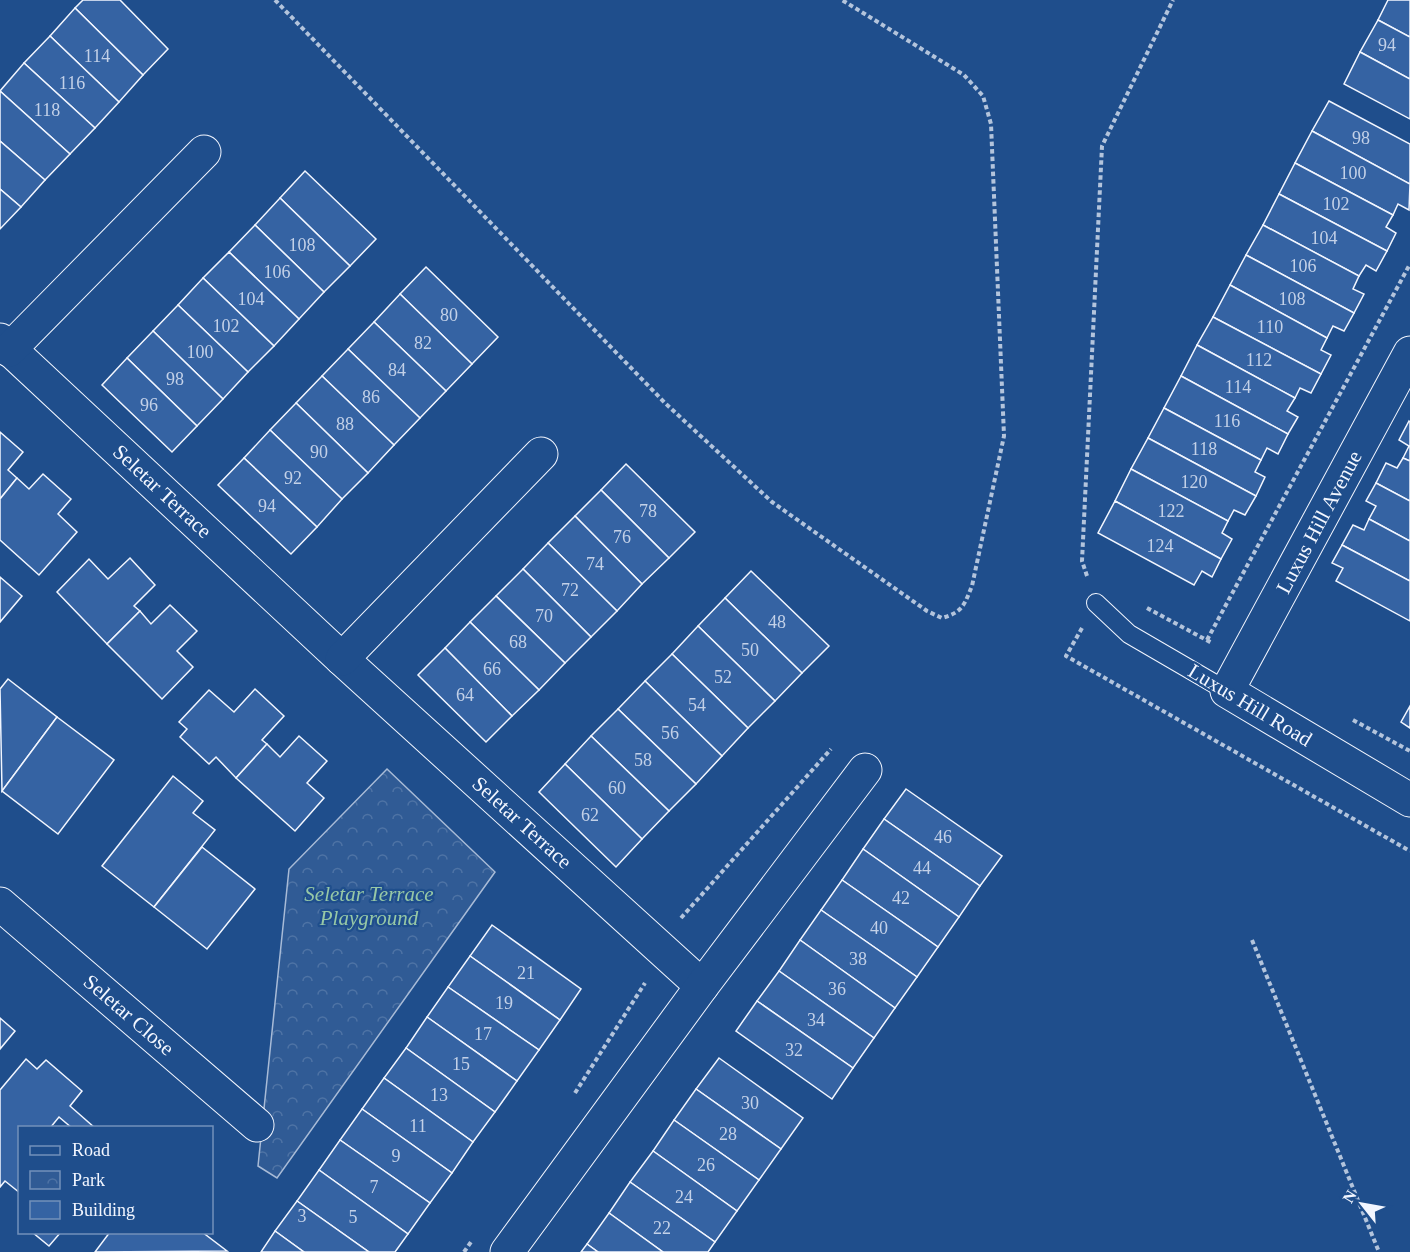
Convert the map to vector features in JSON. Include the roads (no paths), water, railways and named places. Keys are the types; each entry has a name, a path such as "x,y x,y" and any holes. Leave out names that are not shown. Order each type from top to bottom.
{"street":[{"name":"Seletar Terrace","path":"204,152 5,345 342,659 702,986"},
{"name":"Luxus Hill Avenue","path":"1227,691 1410,353"},
{"path":"342,659 541,454"},
{"name":"Luxus Hill Road","path":"1227,691 1410,800"},
{"path":"507,1252 702,986 865,770"},
{"name":"Seletar Close","path":"0,904 257,1125"}],"lane":[{"name":"Luxus Hill Road","path":"1096,603 1129,634 1227,691"}],"park label":[{"name":"Seletar Terrace Playground","path":"369,906"}]}
